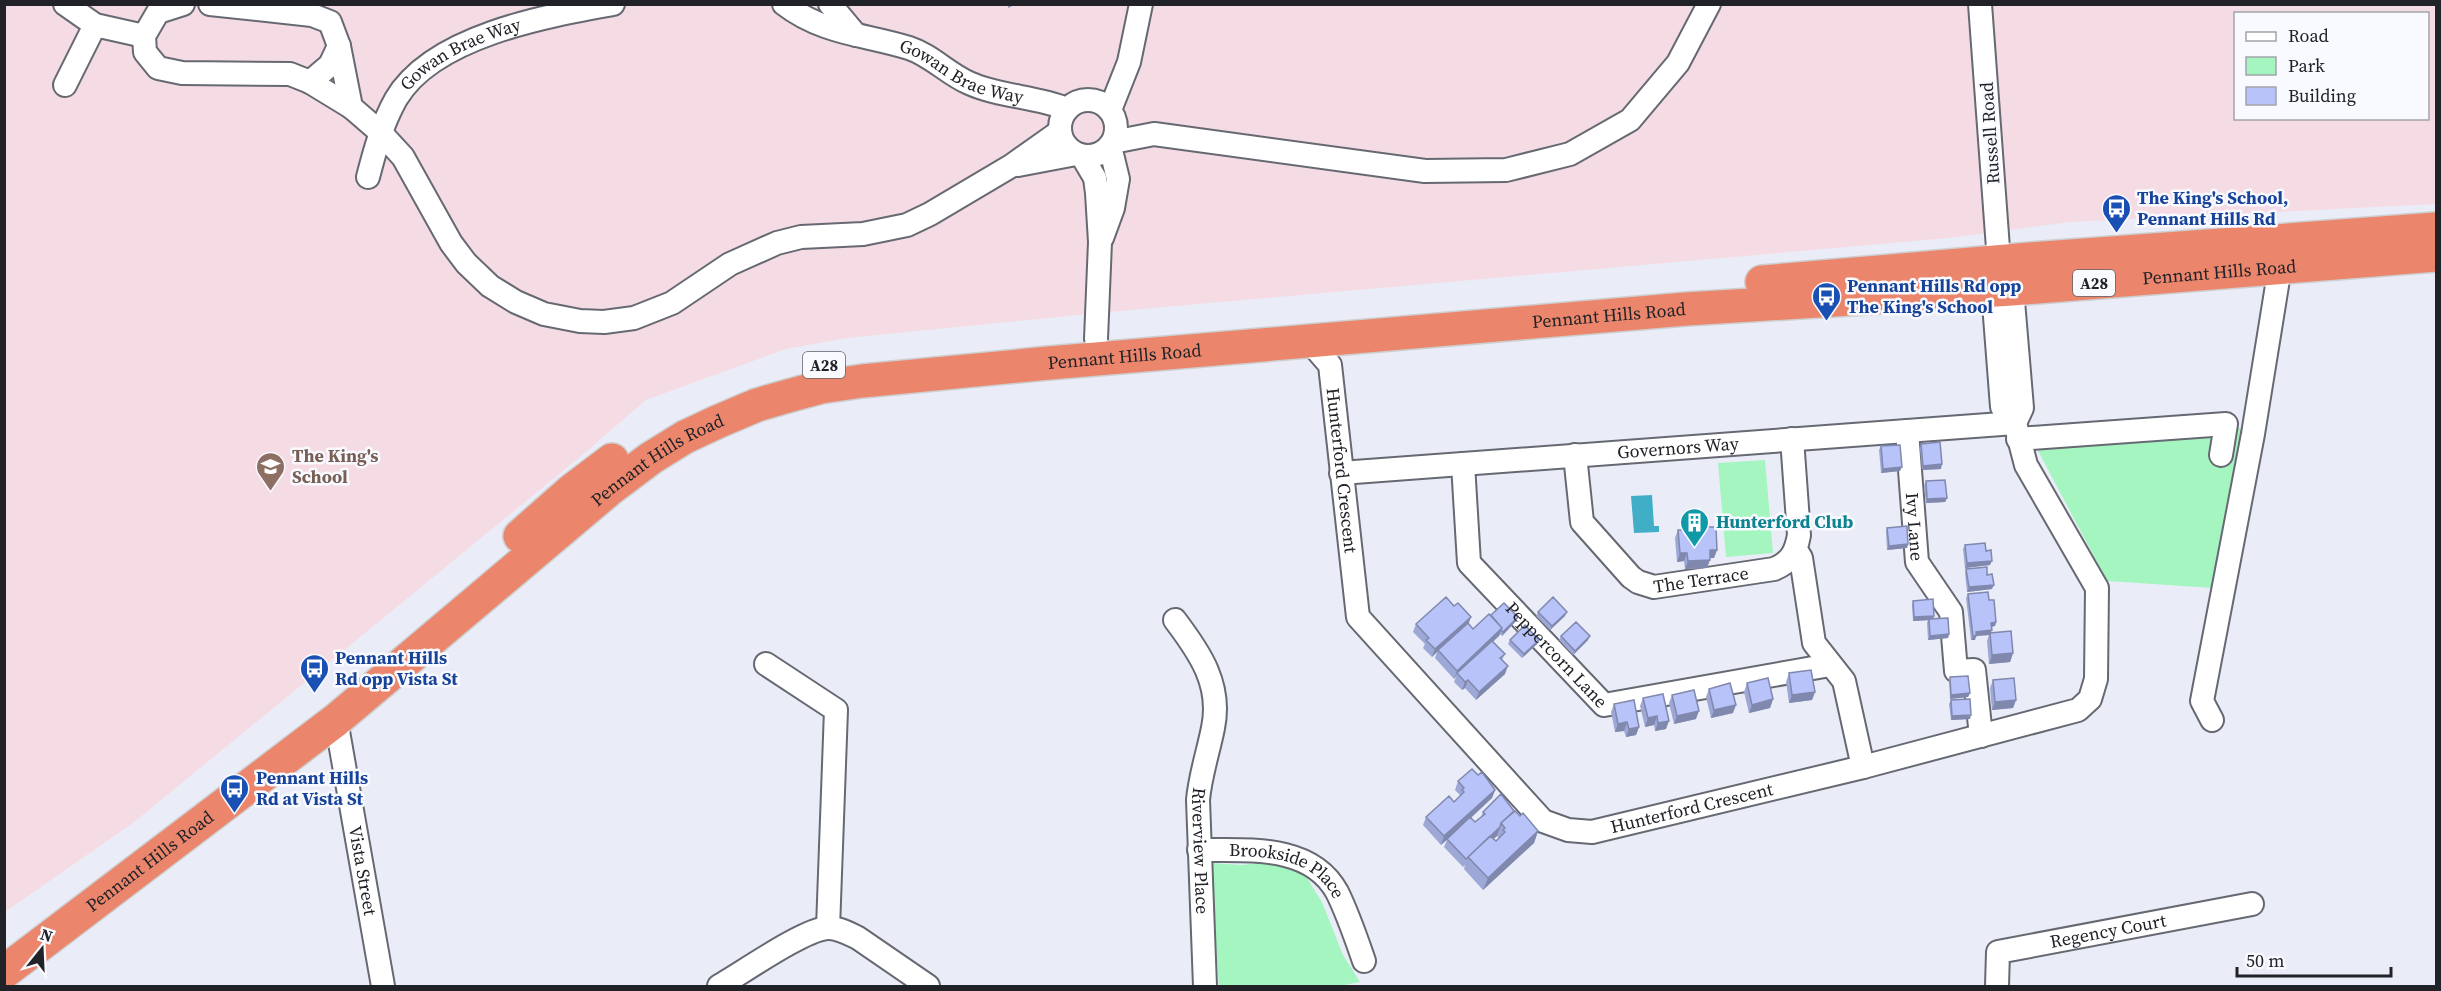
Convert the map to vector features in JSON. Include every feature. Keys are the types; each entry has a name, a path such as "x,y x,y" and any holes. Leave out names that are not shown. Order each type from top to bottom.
{"highway":[{"name":"Pennant Hills Road","path":"4,972 336,720 611,488 651,458 685,437 757,405 821,387 862,381 1319,353 1686,309 2001,281 2436,229"},
{"name":"Pennant Hills Road","path":"4,946 79,894 280,739 375,662 572,491 660,426 730,392 785,374 838,362 1096,339 2001,281 2280,267 2436,255"}],"street":[{"path":"65,4 95,25 144,36"},
{"path":"183,4 158,12 144,36 145,52 158,68 182,73 290,74 310,82 351,107 380,132 403,157 451,243 466,263 490,286 516,302 544,314 580,321 604,322 634,318 672,303 730,264 777,243 801,237 863,234 907,225 1011,166 1059,132"},
{"path":"210,4 312,15 330,22 339,46 351,107"},
{"name":"Gowan Brae Way","path":"368,177 380,132 396,98 414,75 445,54 503,29 559,14 613,4"},
{"name":"Gowan Brae Way","path":"784,4 815,24 839,32 913,49 966,83 988,91 1013,97 1075,105"},
{"path":"831,4 856,35"},
{"path":"1100,242 1113,208 1118,179 1111,144 1116,127 1110,111 1129,62 1141,4"},
{"path":"1075,105 1098,102 1110,111 1154,134 1425,171 1506,170 1570,154 1630,120 1678,63 1709,4"},
{"name":"Russell Road","path":"1980,4 2001,281"},
{"path":"65,85 95,25"},
{"path":"310,82 330,65 339,46"},
{"path":"1096,339 1100,242 1095,178 1079,155 1065,145 1059,132 1062,116 1097,92 1129,62"},
{"path":"1011,166 1079,155 1098,155 1111,144 1154,134"},
{"path":"2212,720 2202,701 2253,434 2280,267"},
{"name":"Hunterford Crescent","path":"1319,353 1341,473 1358,617 1542,821 1568,830 1592,832 1863,767 1981,736 2078,710 2090,699 2096,679 2097,588 2026,465 2016,431 2022,408 2001,281"},
{"name":"Governors Way","path":"1341,473 1906,430 2016,431 2226,424 2221,455"},
{"name":"Ivy Lane","path":"1906,430 1917,562 1951,612 1956,671 1974,670 1981,736"},
{"path":"1792,439 1798,522 1796,550 1802,558 1814,643 1844,681 1863,767"},
{"name":"The Terrace","path":"1575,455 1582,522 1638,582 1654,587 1774,569 1791,559 1796,550"},
{"name":"Peppercorn Lane","path":"1463,464 1469,563 1604,705 1830,665"},
{"name":"Riverview Place","path":"1175,620 1206,666 1215,697 1213,730 1199,790 1199,850 1205,987"},
{"path":"766,664 836,710 828,928"},
{"name":"Vista Street","path":"336,720 383,987"},
{"name":"Brookside Place","path":"1199,850 1274,852 1301,860 1320,873 1336,891 1364,961"},
{"name":"Regency Court","path":"1997,987 1998,952 2252,904"},
{"path":"719,987 809,933 828,928 847,932 858,938 928,987"}],"shaded area":[{"name":"The King's School","path":"5,5 2436,5 2436,204 2071,222 1949,238 1120,311 847,338 786,349 646,400 586,452 133,823 5,912"}],"green space":[{"path":"2242,428 2213,588 2107,581 2036,447"},
{"path":"1765,460 1773,553 1726,557 1718,463"},
{"path":"1279,861 1305,875 1322,902 1343,955 1360,982 1339,986 1219,986 1210,863 1242,865"}],"water":[{"path":"1652,495 1654,526 1659,526 1659,532 1634,533 1631,496"}],"building":[{"path":"1940,442 1942,464 1923,466 1921,444"},
{"path":"1900,445 1902,467 1883,469 1881,446"},
{"path":"1945,480 1947,498 1927,499 1926,481"},
{"name":"Hunterford Club","path":"1688,518 1701,518 1701,522 1707,521 1708,527 1716,527 1717,550 1710,550 1710,560 1688,561 1687,553 1680,553 1678,530 1685,530 1684,523 1689,523"},
{"path":"1907,526 1908,544 1889,546 1887,528"},
{"path":"1985,543 1986,551 1991,550 1992,561 1967,563 1965,545"},
{"path":"1987,567 1987,575 1992,574 1994,585 1969,587 1966,569"},
{"path":"1988,592 1989,600 1994,600 1996,622 1991,623 1992,630 1976,632 1976,636 1973,636 1968,594"},
{"path":"1446,597 1454,606 1458,603 1471,617 1435,649 1426,640 1429,638 1416,624"},
{"path":"1553,597 1567,612 1552,626 1538,612"},
{"path":"1933,599 1934,616 1914,617 1913,601"},
{"path":"1504,603 1518,617 1503,632 1491,615"},
{"path":"1489,614 1502,628 1457,671 1438,650 1468,623 1473,629"},
{"path":"1948,618 1949,634 1930,636 1929,619"},
{"path":"1576,622 1590,636 1575,651 1561,636"},
{"path":"1525,625 1539,640 1524,654 1510,640"},
{"path":"2011,631 2013,653 1992,655 1990,633"},
{"path":"1492,641 1505,654 1500,658 1508,666 1479,692 1468,680 1465,682 1457,673"},
{"path":"1811,670 1815,692 1792,695 1789,673"},
{"path":"1968,676 1970,693 1951,695 1950,677"},
{"path":"1768,678 1773,699 1752,705 1747,683"},
{"path":"2014,678 2016,700 1995,702 1993,680"},
{"path":"1730,683 1736,705 1714,710 1709,689"},
{"path":"1694,690 1699,711 1677,716 1672,695"},
{"path":"1663,694 1669,721 1658,723 1657,716 1648,718 1643,698"},
{"path":"1970,699 1971,715 1952,716 1951,700"},
{"path":"1634,700 1639,727 1629,729 1627,722 1618,724 1614,704"},
{"path":"1472,769 1478,775 1482,772 1495,790 1444,836 1426,817 1449,796 1454,802 1464,792 1462,790 1464,788 1458,781"},
{"path":"1501,794 1514,811 1466,859 1447,839 1470,817 1475,822 1485,814 1483,812"},
{"path":"1515,811 1520,816 1523,813 1538,831 1488,878 1468,857 1490,836 1496,841 1505,832 1501,823"}],"place":[{"name":"The King's School, Pennant Hills Rd","path":"2116,234"},
{"name":"Pennant Hills Rd opp The King's School","path":"1826,322"},
{"name":"The King's School","path":"271,492"},
{"name":"Hunterford Club","path":"1695,548"},
{"name":"Pennant Hills Rd opp Vista St","path":"314,694"},
{"name":"Pennant Hills Rd at Vista St","path":"235,814"}]}
